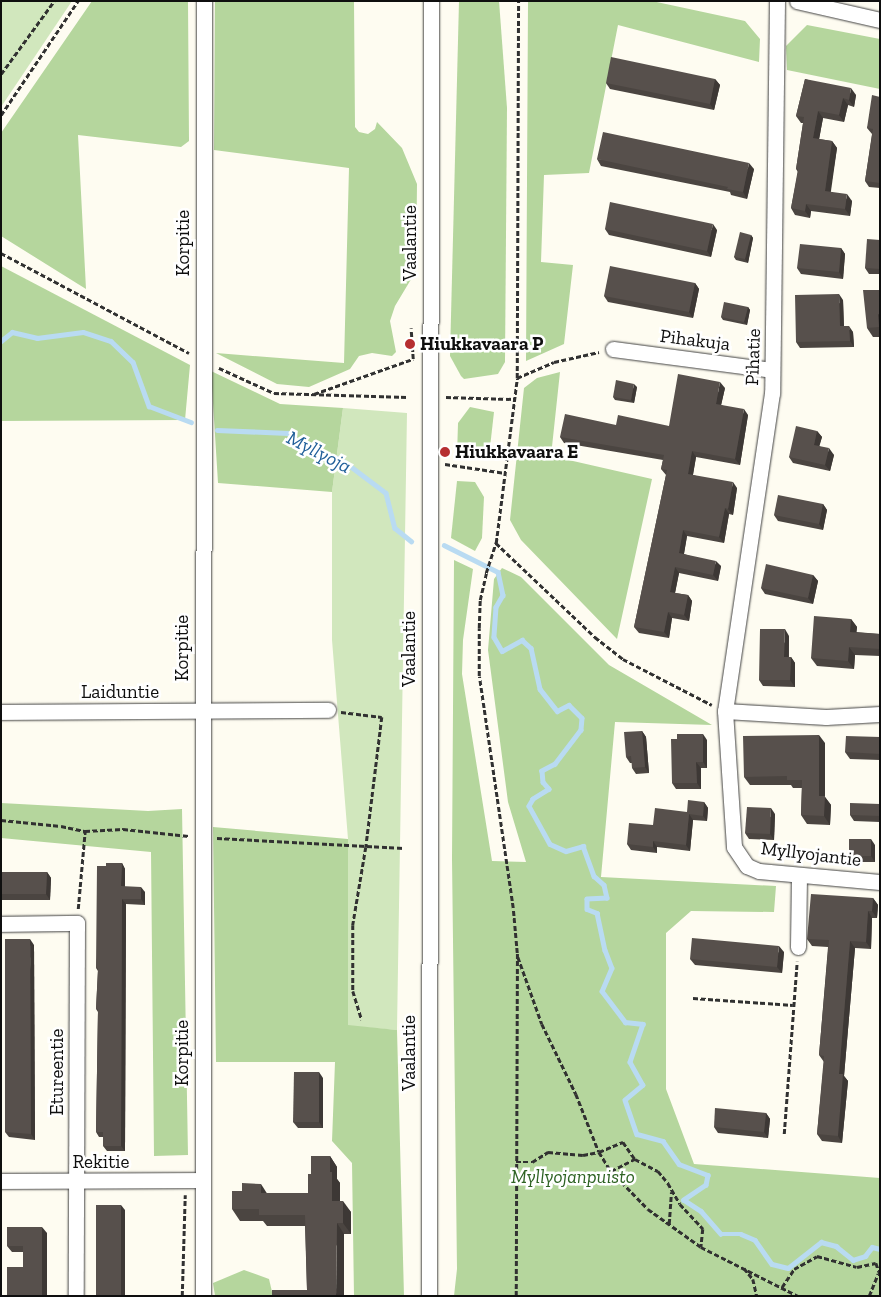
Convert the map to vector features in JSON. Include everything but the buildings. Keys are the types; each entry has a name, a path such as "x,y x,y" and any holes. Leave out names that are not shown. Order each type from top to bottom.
{"street":[{"name":"Korpitie","path":"203,1296 204,1"},
{"name":"Vaalantie","path":"429,1296 431,1"},
{"name":"Pihatie","path":"725,711 772,393 777,1"},
{"path":"798,1 880,20"},
{"name":"Pihakuja","path":"613,350 772,370"},
{"name":"Laiduntie","path":"1,712 328,710"},
{"path":"725,711 826,716 880,714"},
{"name":"Myllyojantie","path":"725,711 734,846 747,866 759,872 880,882"},
{"path":"798,947 799,875"},
{"path":"1,924 77,924"},
{"name":"Etureentie","path":"76,1296 77,924"},
{"name":"Rekitie","path":"1,1181 202,1180"}],"path":[{"path":"1,74 54,1"},
{"path":"1,115 78,1"},
{"path":"516,1296 517,953 480,676 479,628 480,600 486,573 496,544 517,378 518,1"},
{"path":"310,396 413,359 411,328"},
{"path":"517,378 554,362 613,350"},
{"path":"446,397 514,399"},
{"path":"445,456 444,464 505,473"},
{"path":"496,544 595,636 623,659 662,681 725,711"},
{"path":"328,710 382,717 366,847 353,925 353,991 362,1020"},
{"path":"1,820 61,826 85,831 123,829 202,837 404,848"},
{"path":"77,924 85,831"},
{"path":"784,1134 798,947"},
{"path":"517,953 542,1024 576,1094 599,1152 611,1171 648,1209 701,1247 743,1266 798,1296"},
{"path":"693,998 793,1005"},
{"path":"516,1162 532,1162 548,1152 583,1155 599,1152 623,1142 635,1158 658,1171 680,1204 703,1229 701,1247"},
{"path":"611,1171 635,1158"},
{"path":"182,1296 185,1181"},
{"path":"669,1224 672,1190"},
{"path":"782,1287 794,1269 817,1256 857,1267 876,1263 879,1274 869,1296"},
{"path":"743,1266 753,1279 758,1296"}],"green space":[{"path":"1,1 72,1 1,107"},
{"path":"92,1 188,1 189,141 181,147 78,135 86,289 1,236 1,133"},
{"path":"215,1 354,1 355,127 359,132 368,134 375,129 377,122 402,148 417,184 416,271 395,306 390,321 396,352 392,356 372,353 359,356 350,369 309,387 277,384 216,353 344,363 349,168 214,150"},
{"path":"459,1 499,1 507,108 505,362 498,374 464,379 450,356"},
{"path":"528,1 652,1 745,21 760,39 759,62 618,25 589,173 544,175 541,262 573,265 564,344 526,361"},
{"path":"807,25 880,39 880,89 787,70 786,46"},
{"path":"1,266 190,365 185,420 1,421"},
{"path":"211,371 280,404 343,408 332,492 218,483"},
{"path":"560,372 551,456 652,479 617,639 521,540 510,520 524,388 537,378"},
{"path":"470,407 494,412 489,456 457,455 458,423"},
{"path":"343,408 407,413 397,1030 348,1026 348,839 332,640 332,492"},
{"path":"457,481 475,482 484,497 482,538 475,551 451,538"},
{"name":"Myllyojanpuisto","path":"454,560 473,569 463,640 462,674 492,861 526,862 508,802 488,650 494,579 502,568 521,577 609,665 712,725 615,722 601,877 776,886 774,912 691,911 666,933 666,1089 694,1164 880,1178 880,1296 454,1296 457,1269 452,859"},
{"path":"1,803 148,811 182,809 188,1155 154,1156 151,852 1,838"},
{"path":"213,827 348,839 348,1025 397,1030 404,1296 354,1296 352,1163 332,1141 335,1062 216,1062"},
{"path":"244,1270 269,1279 273,1296 215,1296 213,1283"}],"waterway":[{"name":"Myllyoja","path":"1,341 12,332 37,338 83,332 111,341 133,362 149,406 191,422"},
{"name":"Myllyoja","path":"217,430 288,433 308,449 341,459 386,493 395,528 411,541"},
{"name":"Myllyoja","path":"444,545 498,572 503,595 496,607 494,637 502,651 522,640 531,648 540,689 557,711 569,705 582,718 581,730 555,764 542,771 543,782 549,789 533,799 529,806 550,844 566,851 583,846 594,876 604,885 607,898 587,899 587,909 597,913 605,950 612,968 602,991 625,1022 643,1024 630,1062 643,1085 625,1100 637,1134 663,1141 679,1164 708,1175 706,1185 684,1200 701,1211 721,1234 741,1234 755,1240 772,1264 788,1268 821,1242 836,1246 853,1260 865,1256 872,1247 880,1249"}],"place":[{"name":"Hiukkavaara P","path":"410,344"},
{"name":"Hiukkavaara E","path":"445,452"}]}
